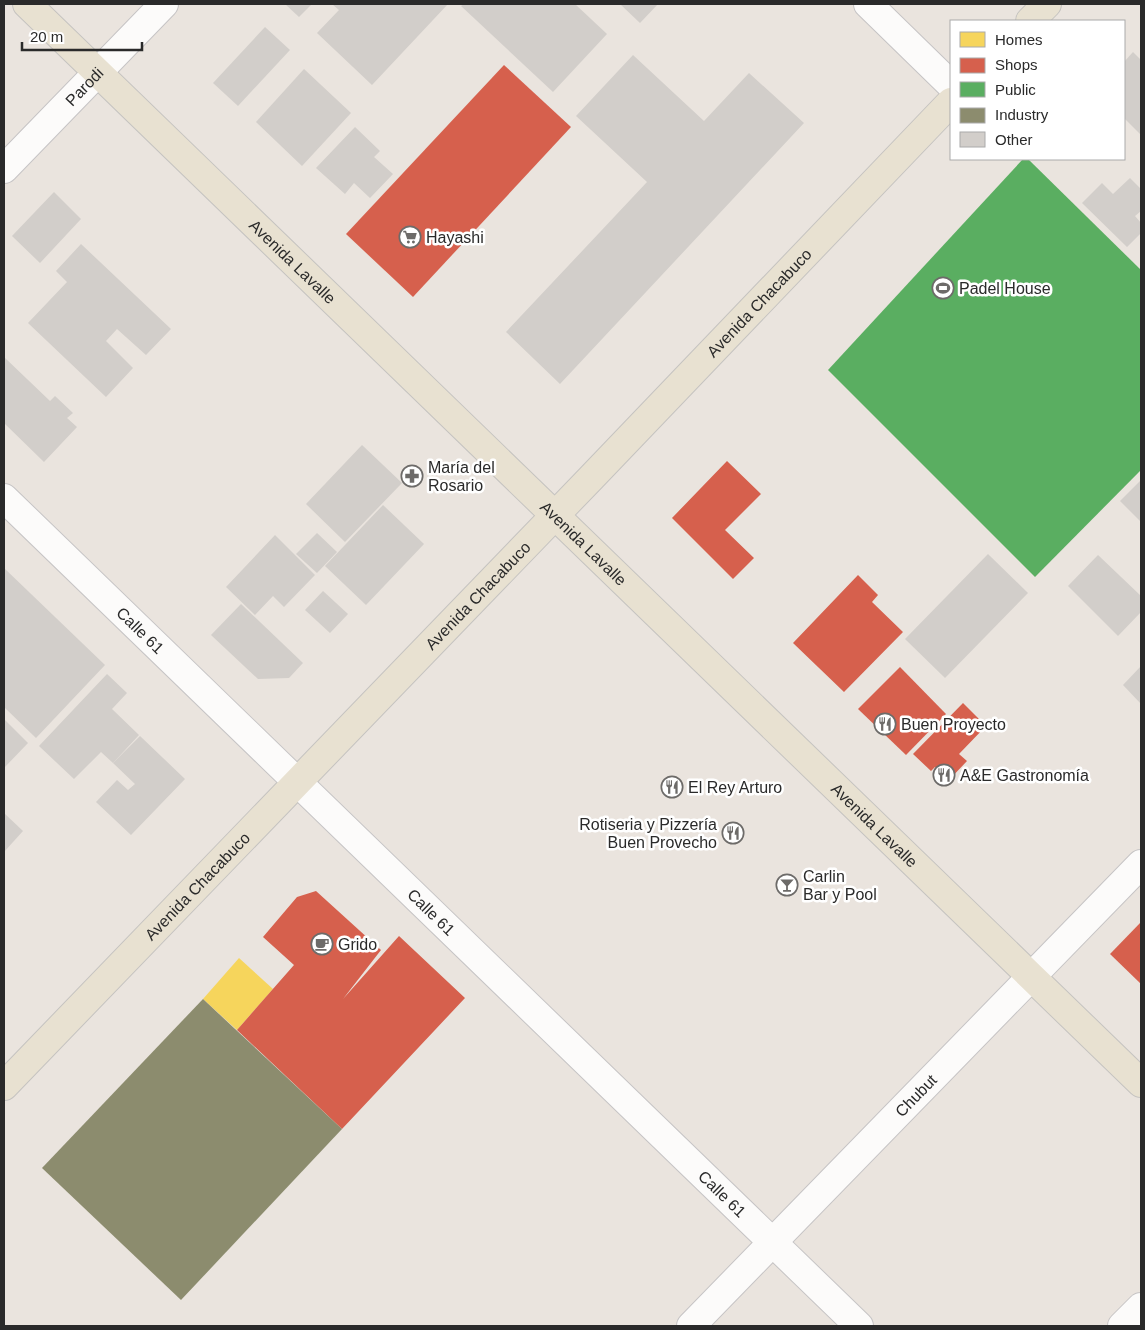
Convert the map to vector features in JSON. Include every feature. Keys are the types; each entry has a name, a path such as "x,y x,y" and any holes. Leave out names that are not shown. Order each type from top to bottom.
{"main road":[{"name":"Avenida Lavalle","path":"27,4 1141,1083"},
{"path":"1031,20 1047,4"},
{"name":"Avenida Chacabuco","path":"4,1086 950,103"}],"street":[{"name":"Parodi","path":"4,169 164,4"},
{"path":"868,4 950,84"},
{"name":"Calle 61","path":"4,498 859,1326"},
{"name":"Chubut","path":"691,1326 1141,864"},
{"path":"1122,1326 1141,1307"}],"building: Homes":[{"path":"239,958 273,989 237,1030 203,999"}],"building: Shops":[{"path":"504,65 571,127 413,297 346,234"},
{"path":"727,461 761,494 725,530 754,558 733,579 672,518"},
{"path":"858,575 878,595 872,602 903,632 844,692 793,643"},
{"path":"900,667 946,714 906,755 858,709"},
{"path":"963,703 986,726 959,754 967,761 949,780 935,767 931,771 913,754"},
{"path":"316,891 381,950 343,999 399,936 465,998 342,1129 237,1030 294,965 263,937 297,897"},
{"path":"1141,922 1141,984 1110,954"}],"building: Public":[{"path":"1022,160 1029,160 1141,270 1141,470 1035,577 828,370"}],"building: Industry":[{"path":"203,999 342,1129 181,1300 42,1168"}],"building: Other":[{"path":"285,4 312,4 299,17"},
{"path":"332,4 448,4 372,85 317,33 339,10"},
{"path":"464,4 575,4 607,34 553,92 461,6"},
{"path":"620,4 658,4 640,23"},
{"path":"265,27 290,50 238,106 213,83"},
{"path":"1133,52 1141,60 1141,135 1125,119 1125,61"},
{"path":"633,55 704,121 749,73 804,123 560,384 506,332 647,182 576,116"},
{"path":"304,69 351,113 302,166 256,122"},
{"path":"355,127 380,151 374,157 393,174 370,198 354,183 345,194 316,168"},
{"path":"1130,178 1141,189 1141,211 1135,216 1141,223 1141,233 1127,247 1082,203 1102,183 1113,194"},
{"path":"54,192 81,219 40,263 12,236"},
{"path":"81,244 171,329 146,355 117,329 106,341 133,368 106,397 28,323 67,282 56,271"},
{"path":"4,357 50,401 55,396 73,413 67,418 77,427 44,462 4,423"},
{"path":"362,445 402,483 345,542 306,504"},
{"path":"1141,480 1141,522 1120,501"},
{"path":"383,505 424,544 366,605 325,566"},
{"path":"317,533 337,552 317,573 296,554"},
{"path":"275,535 315,575 284,607 273,596 255,615 226,587"},
{"path":"988,554 1028,593 945,678 905,639"},
{"path":"1098,555 1141,596 1141,612 1118,636 1068,586"},
{"path":"4,568 105,665 36,738 4,707"},
{"path":"323,591 348,614 330,633 305,610"},
{"path":"241,604 303,663 289,678 258,679 211,635"},
{"path":"1141,666 1141,704 1123,685"},
{"path":"107,674 127,693 112,709 139,735 113,763 101,752 74,779 39,746"},
{"path":"4,719 28,743 4,768"},
{"path":"140,736 185,779 131,835 96,802 117,780 128,790 135,784 113,763"},
{"path":"4,813 23,831 4,852"}],"place":[{"name":"Hayashi","path":"410,237"},
{"name":"Padel House","path":"943,288"},
{"name":"María del Rosario","path":"412,476"},
{"name":"Buen Proyecto","path":"885,724"},
{"name":"A&E Gastronomía","path":"944,775"},
{"name":"El Rey Arturo","path":"672,787"},
{"name":"Rotiseria y Pizzería Buen Provecho","path":"733,833"},
{"name":"Carlin Bar y Pool","path":"787,885"},
{"name":"Grido","path":"322,944"}]}
